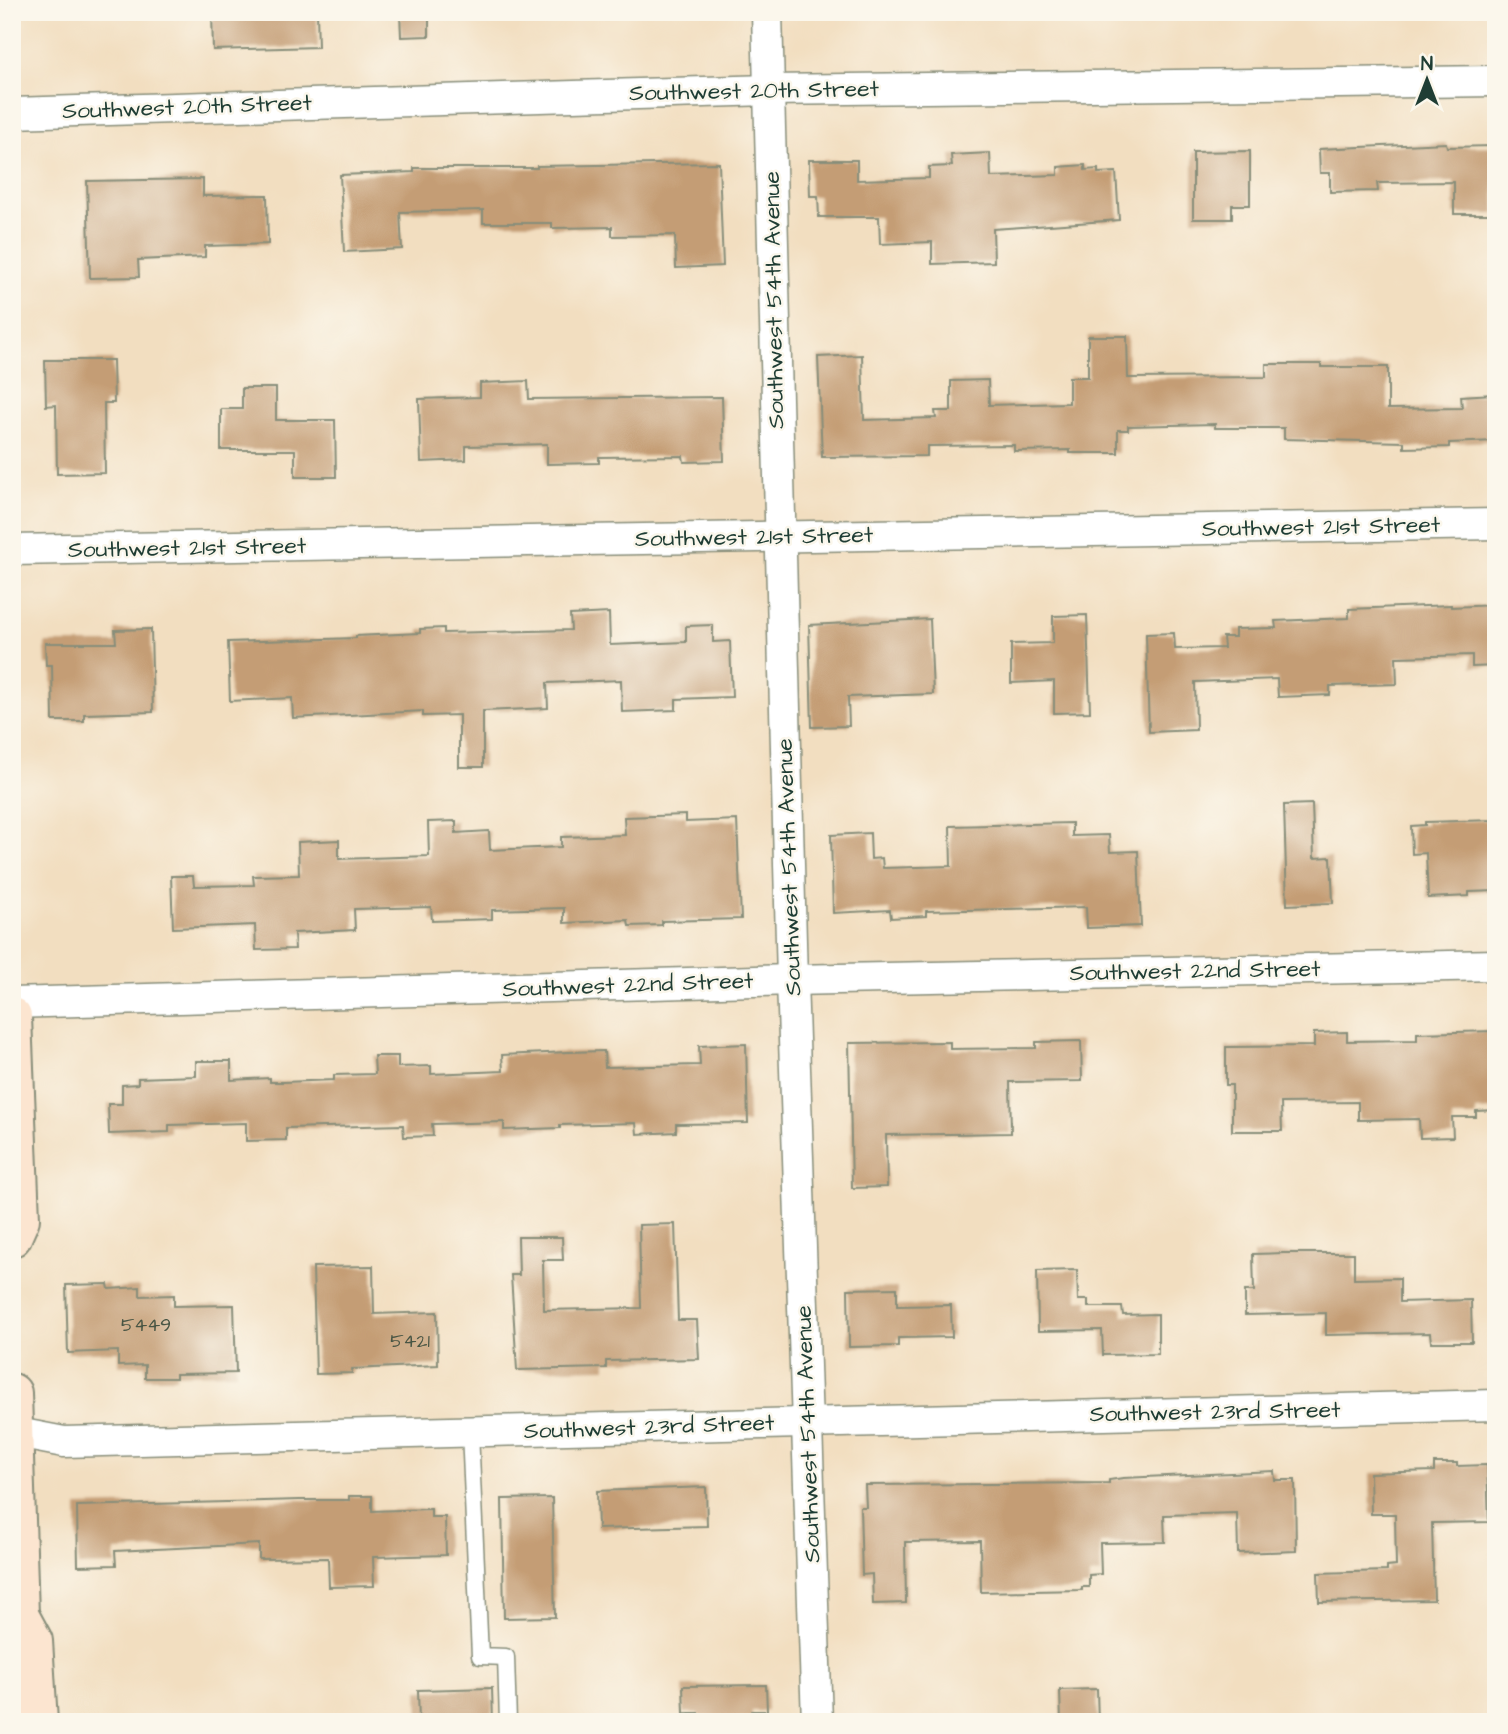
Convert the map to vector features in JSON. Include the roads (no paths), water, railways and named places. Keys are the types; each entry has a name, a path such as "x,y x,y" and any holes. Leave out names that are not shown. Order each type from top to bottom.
{"street":[{"name":"Southwest 54th Avenue","path":"767,12 779,536 817,1722"},
{"name":"Southwest 20th Street","path":"12,113 769,90 1496,81"},
{"name":"Southwest 21st Street","path":"12,550 1496,524"},
{"name":"Southwest 22nd Street","path":"12,1003 792,980 1496,965"},
{"path":"12,1017 20,1219 12,1237"},
{"path":"12,1393 16,1623 33,1641 38,1722"},
{"name":"Southwest 23rd Street","path":"13,1432 64,1442 1496,1405"}],"lane":[{"path":"470,1432 480,1656 506,1657 508,1722"}]}
